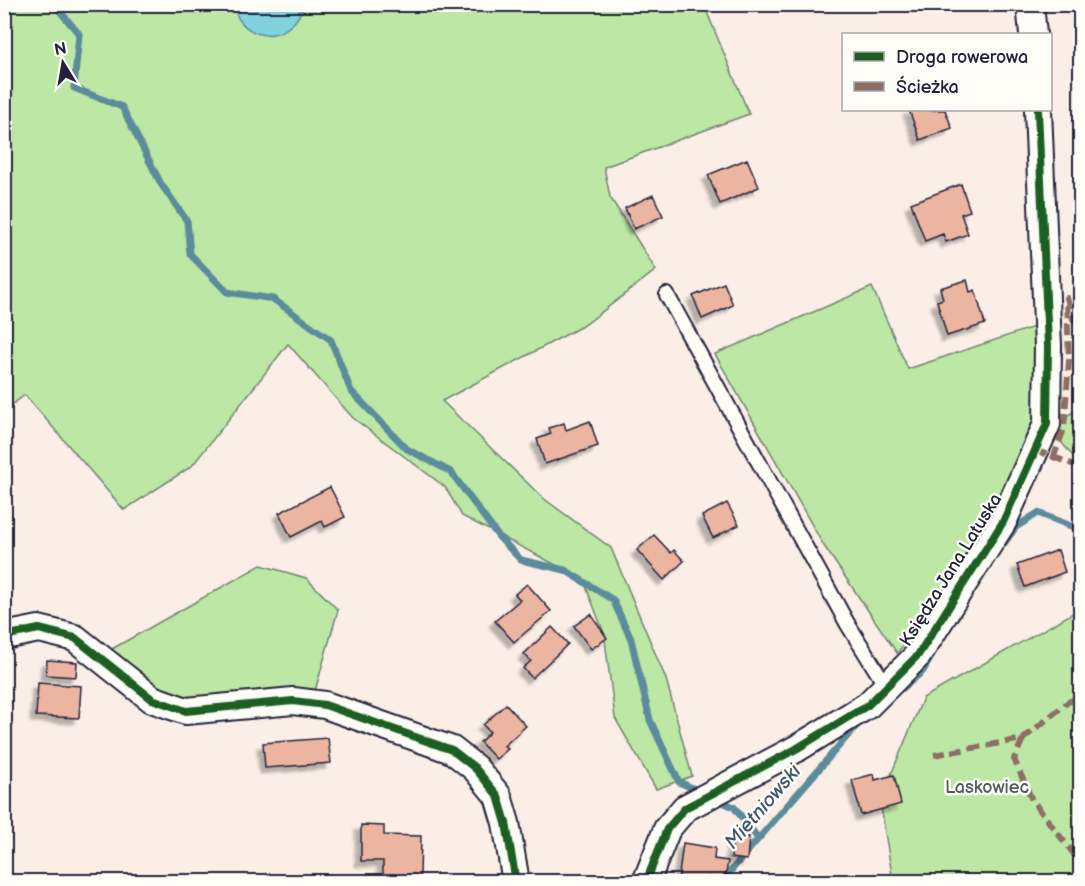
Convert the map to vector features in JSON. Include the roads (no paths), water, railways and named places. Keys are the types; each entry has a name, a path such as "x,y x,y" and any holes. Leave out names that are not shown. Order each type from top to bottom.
{"street":[{"path":"1030,4 1033,33"},
{"name":"Księdza Jana Latuska","path":"646,882 667,829 690,805 796,749 868,705 918,655 1003,522 1047,424 1048,346 1038,111"},
{"path":"4,636 39,629 75,638 152,699 186,711 293,701 325,705 452,750 475,768 498,796 506,823 516,882"}],"lane":[{"path":"667,295 847,623 886,686"}],"water":[{"path":"233,4 303,5 294,23 286,29 268,35 249,29 237,16"}],"waterway":[{"path":"54,4 79,34 74,88 122,107 161,184 187,221 190,254 227,292 273,299 331,340 351,391 407,449 451,472 498,536 521,560 565,570 613,600 631,639 650,720 679,782 701,792"},
{"name":"Mietniowski","path":"1003,545 1016,527 1038,513 1076,528 1080,526"},
{"name":"Mietniowski","path":"903,688 923,671 931,657"},
{"name":"Mietniowski","path":"721,882 857,725"},
{"path":"716,799 734,807 757,837"}],"park label":[{"name":"Laskowiec","path":"987,787"}]}
